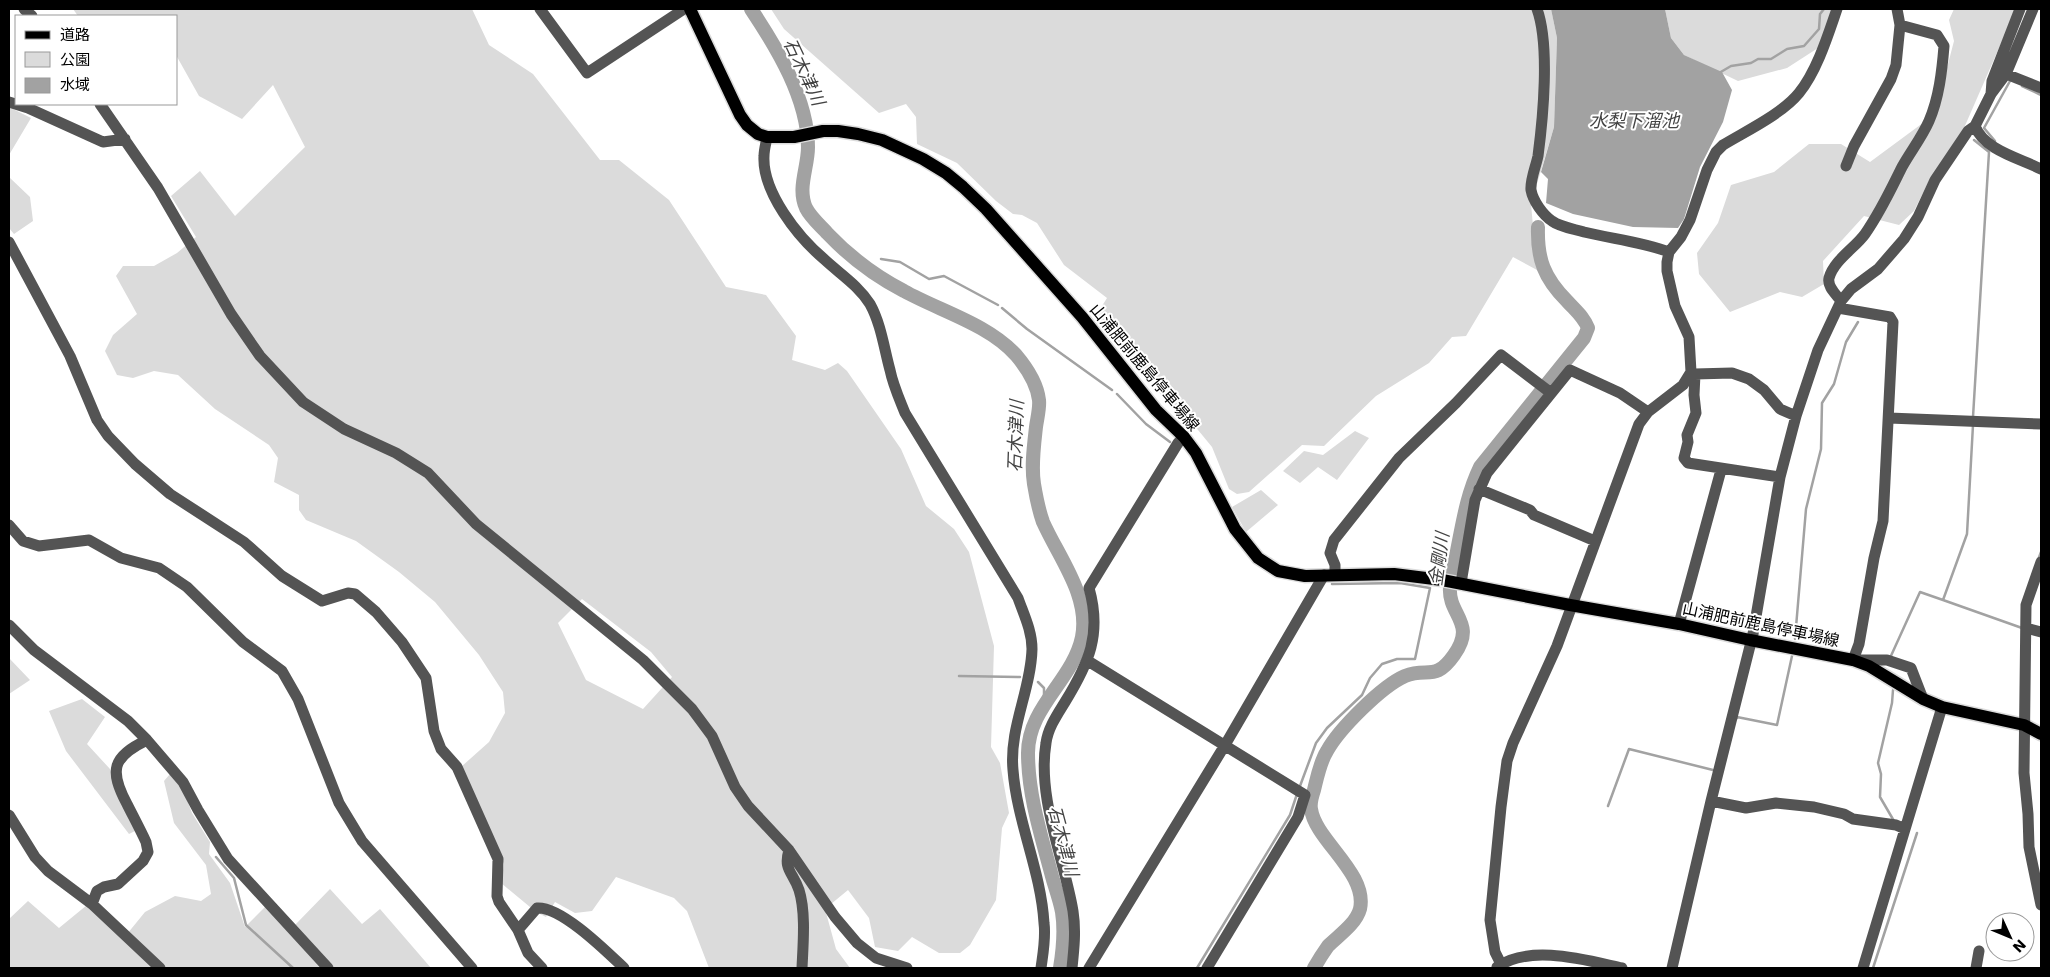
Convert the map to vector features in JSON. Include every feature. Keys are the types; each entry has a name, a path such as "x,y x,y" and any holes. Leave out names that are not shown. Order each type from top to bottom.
{"main road":[{"path":"690,9 746,125 758,134 767,137"},
{"name":"山浦肥前鹿島停車場線","path":"767,137 794,137 823,131 858,134 882,140 923,159 946,173 963,187 986,209 1082,318 1156,410 1184,436 1196,453 1235,529 1258,558 1278,571 1298,575 1394,574 1442,580 1679,624 1853,660 1869,666 1923,699 1942,707 2024,725 2041,734"}],"street":[{"path":"540,9 588,73 684,9"},
{"path":"1537,9 1543,42 1544,97 1538,156 1531,189 1536,201 1542,212 1553,222 1570,228 1653,246 1669,252"},
{"path":"1780,477 1721,470 1688,463 1684,458 1688,442 1686,435 1696,413 1689,337 1675,306 1667,272 1669,252 1681,237 1690,220 1707,170 1716,152 1723,145 1775,113 1798,94 1806,82 1837,9"},
{"path":"1846,166 1854,146 1892,79 1896,65 1900,25 1898,9"},
{"path":"1991,94 1992,81 2020,9"},
{"path":"1672,968 1750,640 1753,634 1780,477 1796,416 1818,350 1840,304 1851,289 1878,269 1904,239 1918,216 1935,180 1968,131 1974,126 1991,94 2006,74 2033,9"},
{"path":"1900,25 1937,36 1944,46 1935,106 1929,122 1902,167 1882,208 1863,236 1834,267 1829,277 1831,287 1840,304 1890,317 1893,322 1883,521 1874,558 1859,644 1853,660 1889,660 1911,668 1923,699"},
{"path":"2006,74 2041,88"},
{"path":"18,105 103,142 125,139"},
{"path":"101,105 158,188 231,314 260,356 278,376 303,402 344,430 396,452 428,473 476,524 643,660 692,709 712,736 735,787 744,800 789,850 835,917 857,943 875,963 908,968"},
{"path":"1974,126 1978,133 1993,146 2041,168"},
{"path":"767,137 764,157 766,172 773,193 801,237 825,260 853,282 868,302 876,317 895,388 905,413 1018,598 1030,631 1032,648 1030,672 1013,743 1012,768 1017,801 1042,903 1045,944 1041,968"},
{"path":"9,242 70,356 98,420 108,436 170,494 244,542 282,576 322,601 348,593 355,594 376,612 402,642 426,678 434,731 441,749 457,767 498,859 497,896 518,930 528,953 542,968"},
{"path":"1089,968 1330,575 1335,565 1330,553 1334,540 1399,458 1456,403 1501,355 1551,394"},
{"path":"1461,583 1475,500 1487,473 1570,370 1620,393 1648,412"},
{"path":"1622,968 1549,955 1526,956 1498,966 1490,920 1504,778 1513,743 1557,646 1570,605 1596,542 1639,424 1648,412 1674,393 1693,373"},
{"path":"1693,373 1732,373 1748,378 1764,390 1780,409 1796,416"},
{"path":"1888,418 2041,424"},
{"path":"1072,968 1075,942 1073,912 1044,775 1046,743 1053,722 1088,661 1095,624 1094,606 1088,588 1184,436"},
{"path":"1679,624 1721,470"},
{"path":"1479,489 1530,510 1534,515 1596,542"},
{"path":"9,524 23,541 40,546 89,540 121,558 158,568 187,587 243,642 282,671 298,699 339,803 362,841 472,968"},
{"path":"2041,562 2026,605 2024,725 2024,773 2029,847 2041,905"},
{"path":"9,625 34,650 128,721 147,740 183,782 228,859 328,968"},
{"path":"2026,628 2041,632"},
{"path":"1088,661 1305,795 1298,818 1207,968"},
{"path":"1863,968 1942,707"},
{"path":"92,904 97,892 104,887 118,884 143,861 148,852 146,842 117,786 115,773 119,760 130,748 147,740"},
{"path":"1711,801 1746,808 1776,803 1814,807 1844,814 1853,819 1896,825 1905,829"},
{"path":"9,815 35,857 48,871 92,904 160,968"},
{"path":"789,850 786,860 788,870 801,895 804,936 802,968"},
{"path":"518,930 538,908 556,913 591,937 624,968"},
{"path":"1976,968 1979,951"}],"green space":[{"path":"73,9 472,9 489,45 533,74 600,160 619,160 669,200 726,287 766,295 796,336 792,360 825,370 838,363 847,371 901,449 926,506 954,529 969,552 994,646 991,747 1000,763 1009,813 1002,828 996,900 970,945 960,953 939,953 912,937 898,951 875,947 869,918 848,890 825,909 836,949 850,968 709,968 687,911 674,898 616,877 592,911 575,913 555,902 546,917 536,912 501,883 504,864 461,767 489,742 505,713 503,692 479,655 435,602 399,572 356,541 306,520 299,510 299,495 274,482 278,458 269,445 215,409 178,375 154,371 133,378 117,375 105,351 113,335 137,314 116,276 123,266 154,266 177,253 196,237 171,196 200,171 235,216 305,147 273,85 242,119 199,96 178,59 178,15 77,15","holes":["582,599 651,652 672,677 643,709 586,680 558,623"]},
{"path":"771,9 1551,9 1557,38 1554,127 1531,204 1537,270 1513,257 1466,336 1452,337 1429,363 1376,396 1324,446 1302,445 1249,492 1237,494 1229,489 1212,447 1189,419 1169,404 1095,317 1107,298 1064,265 1037,223 1022,215 1013,214 996,201 957,163 917,144 916,117 906,104 879,113 784,29"},
{"path":"1665,9 1833,9 1818,48 1787,68 1738,81 1684,55 1671,38"},
{"path":"1954,9 2016,9 1964,128 1929,181 1914,211 1899,225 1864,216 1823,261 1824,284 1802,297 1780,292 1730,312 1699,274 1697,253 1718,223 1731,185 1774,172 1809,144 1841,144 1870,162 1935,114 1954,41 1949,20"},
{"path":"9,107 31,118 9,155"},
{"path":"9,177 30,197 33,221 14,234 9,228"},
{"path":"1355,431 1369,438 1337,480 1318,467 1300,483 1283,471 1304,451 1323,455"},
{"path":"1261,490 1278,505 1246,532 1232,507"},
{"path":"9,658 30,680 9,694"},
{"path":"82,699 105,717 87,744 110,769 143,827 129,834 66,751 49,711"},
{"path":"170,774 183,789 192,813 210,842 209,854 230,883 245,927 272,900 295,925 330,889 362,924 380,909 431,968 9,968 9,919 28,901 59,928 87,905 123,939 145,912 175,896 201,901 211,894 206,865 174,823 164,781"}],"water":[{"name":"水梨下溜池","path":"1551,9 1665,9 1671,38 1684,55 1722,72 1732,90 1723,122 1700,167 1684,219 1678,228 1633,227 1573,214 1546,203 1548,179 1541,172 1554,127 1557,38"}],"waterway":[{"name":"石木津川","path":"751,9 780,57 797,93 803,111 808,147 803,193 806,208 811,215 845,250 874,273 904,291 978,326 1005,344 1024,365 1036,388 1039,406 1034,448 1034,484 1043,522 1072,578 1077,592 1082,607 1083,622 1082,637 1077,652 1070,667 1035,722 1030,737 1028,753 1030,785 1036,817 1062,912 1063,940 1060,968"},
{"path":"1719,73 1731,66 1751,63 1758,59 1771,59 1787,49 1804,46 1819,29 1820,14 1824,9"},
{"path":"1995,141 1984,128 2010,81"},
{"path":"2022,86 2041,95"},
{"path":"1973,417 1989,152 1974,140"},
{"name":"金剛川","path":"1314,968 1328,946 1355,920 1360,909 1360,896 1356,883 1349,870 1321,833 1311,809 1312,797 1322,760 1341,731 1373,698 1405,676 1436,671 1442,668 1454,655 1463,635 1460,620 1453,605 1450,588 1466,508 1480,467 1584,338 1588,328 1582,317 1559,293 1547,276 1539,249 1538,227"},
{"path":"881,259 900,262 929,279 944,276 998,305"},
{"path":"1002,308 1027,329 1112,390"},
{"path":"1795,639 1806,509 1821,449 1822,403 1834,384 1846,342 1858,322"},
{"path":"1117,394 1146,424 1170,442"},
{"path":"1890,658 1920,592 1943,600 1967,534 1973,425"},
{"path":"2038,560 2041,552"},
{"path":"1300,786 1316,743 1327,728 1362,695 1370,678 1382,664 1397,659 1415,659 1430,588 1400,583 1332,584"},
{"path":"1943,600 2022,628"},
{"path":"1737,718 1777,725 1792,656"},
{"path":"959,676 1020,677"},
{"path":"1038,682 1044,688 1044,704"},
{"path":"1893,690 1892,703 1878,763 1881,774 1880,797 1894,821"},
{"path":"1608,806 1629,749 1713,770"},
{"path":"1197,968 1290,815 1297,794"},
{"path":"1873,968 1917,833"},
{"path":"216,857 234,878 246,925 293,968"}]}
